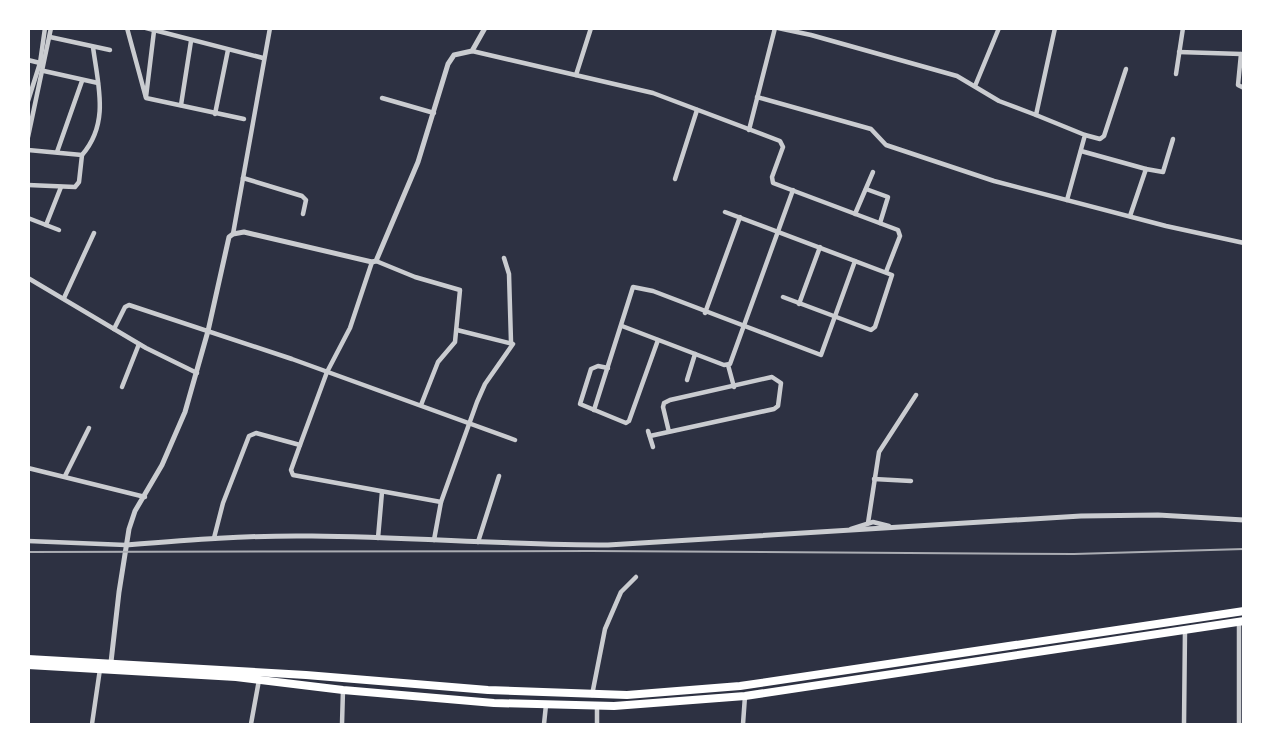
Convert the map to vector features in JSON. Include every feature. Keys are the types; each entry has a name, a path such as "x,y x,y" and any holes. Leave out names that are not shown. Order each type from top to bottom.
{"highway":[{"path":"28,658 306,675 396,684 592,695 685,692 740,686 1244,611"},
{"path":"28,665 259,680 343,690 546,705 597,706 745,696 1241,621"}],"street":[{"path":"127,28 146,98"},
{"path":"146,28 263,58"},
{"path":"233,234 270,28"},
{"path":"472,51 485,28"},
{"path":"576,75 591,28"},
{"path":"749,130 777,28 811,34 957,76 999,101 1100,139 1104,136 1126,69"},
{"path":"975,86 999,28"},
{"path":"1036,116 1055,28"},
{"path":"1176,74 1183,28"},
{"path":"28,136 50,37 46,29"},
{"path":"29,99 40,63 46,29"},
{"path":"146,98 154,31"},
{"path":"50,37 110,50"},
{"path":"181,105 190,41"},
{"path":"28,185 61,187 77,185 82,155 98,128 101,107 93,47"},
{"path":"215,114 228,50"},
{"path":"441,502 293,474 291,470 327,372 350,328 374,262 399,211 451,58 459,53 472,51 653,93 782,143 772,180 900,233 886,272"},
{"path":"1179,52 1242,54 1238,85 1244,88"},
{"path":"28,60 40,63"},
{"path":"44,71 98,83"},
{"path":"57,152 82,81"},
{"path":"757,97 871,129 886,145 994,181 1244,243"},
{"path":"146,98 244,119"},
{"path":"382,98 434,113"},
{"path":"675,179 697,110"},
{"path":"1067,200 1085,135"},
{"path":"1081,151 1163,172 1173,139"},
{"path":"28,150 82,155"},
{"path":"1130,216 1146,169"},
{"path":"855,214 873,172"},
{"path":"243,178 302,195 306,200 303,214"},
{"path":"46,225 61,187"},
{"path":"866,189 888,197 880,223"},
{"path":"734,387 728,365 793,190"},
{"path":"725,212 886,272 892,278 873,330 783,297"},
{"path":"28,218 59,230"},
{"path":"705,313 740,218"},
{"path":"111,662 126,545 135,511 145,497 175,438 197,373 229,237 244,232 374,262 415,277 458,288 460,298 454,342 438,363 421,405"},
{"path":"64,298 94,233"},
{"path":"799,304 820,247"},
{"path":"434,540 441,502 485,384 512,347 509,274 504,258"},
{"path":"594,410 633,287 653,291 705,313 821,355 855,261"},
{"path":"28,278 139,344 197,373"},
{"path":"114,329 125,307 129,304 515,440"},
{"path":"622,326 728,365"},
{"path":"457,330 511,342"},
{"path":"608,368 594,367 586,380 580,404 621,423 629,421 658,340"},
{"path":"122,387 139,344"},
{"path":"687,380 695,354"},
{"path":"653,447 649,434 669,432 774,409 778,406 781,383 777,378 664,403 669,432"},
{"path":"868,523 880,450 916,395"},
{"path":"65,476 89,428"},
{"path":"214,538 221,510 249,436 256,433 300,445"},
{"path":"28,468 145,497"},
{"path":"478,542 499,476"},
{"path":"874,479 911,481"},
{"path":"378,538 382,492"},
{"path":"28,541 126,545 214,538 378,538 608,545 1092,516 1158,515 1244,520"},
{"path":"849,530 868,523 894,528"},
{"path":"592,695 606,629 621,592 636,577"},
{"path":"1239,724 1241,621"},
{"path":"1184,724 1185,630"},
{"path":"92,724 100,669"},
{"path":"251,724 259,680"},
{"path":"342,724 343,690"},
{"path":"743,724 745,696"},
{"path":"543,724 546,705"},
{"path":"597,706 597,724"}],"railway":[{"path":"28,552 590,551 1074,554 1244,549"}]}
